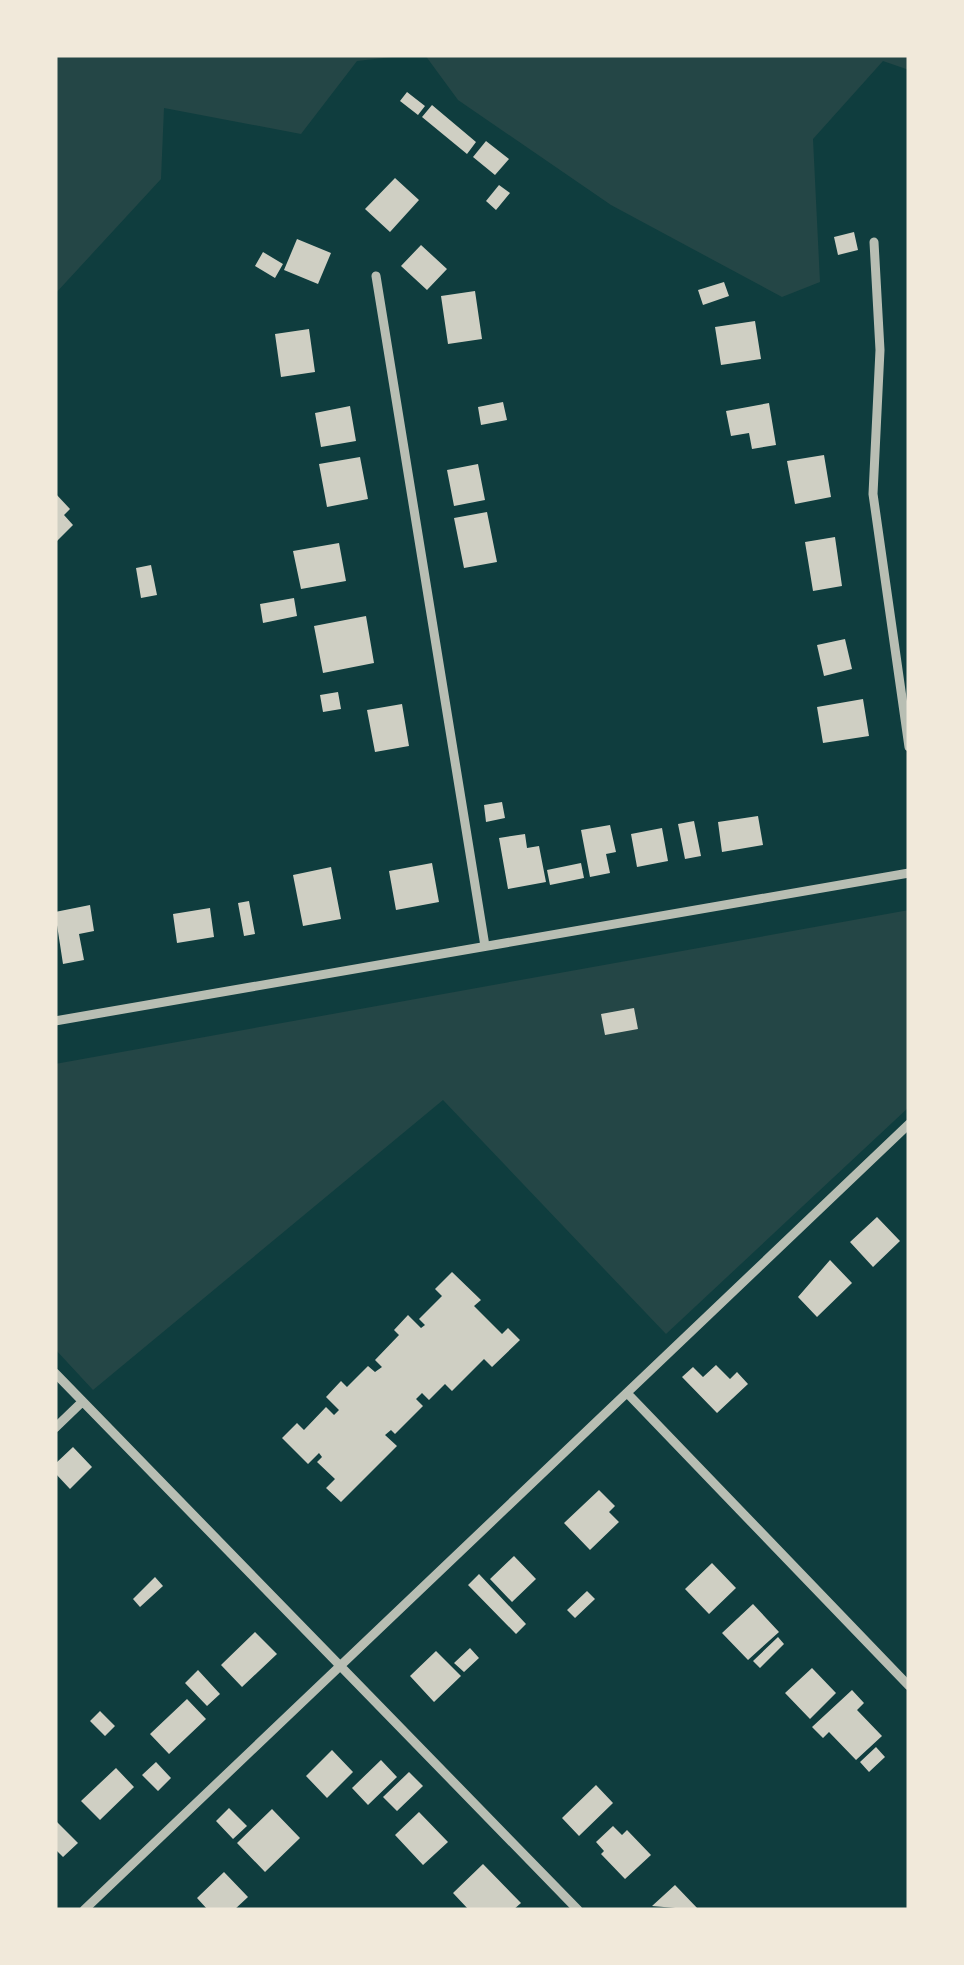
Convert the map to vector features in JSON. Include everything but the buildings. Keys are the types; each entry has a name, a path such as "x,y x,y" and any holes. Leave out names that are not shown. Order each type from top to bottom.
{"street":[{"path":"874,242 880,350 873,494 909,746"},
{"path":"376,276 485,946"},
{"path":"55,1021 909,872"},
{"path":"84,1910 909,1124"},
{"path":"55,1374 578,1910"},
{"path":"628,1394 909,1686"},
{"path":"55,1428 82,1402"}],"shaded area":[{"path":"55,55 410,55 357,61 301,134 164,108 161,179 55,294"},
{"path":"425,55 909,55 909,70 883,61 813,139 820,282 782,297 611,205 458,100"},
{"path":"909,910 909,1107 666,1334 443,1100 93,1390 55,1349 55,1064"}]}
